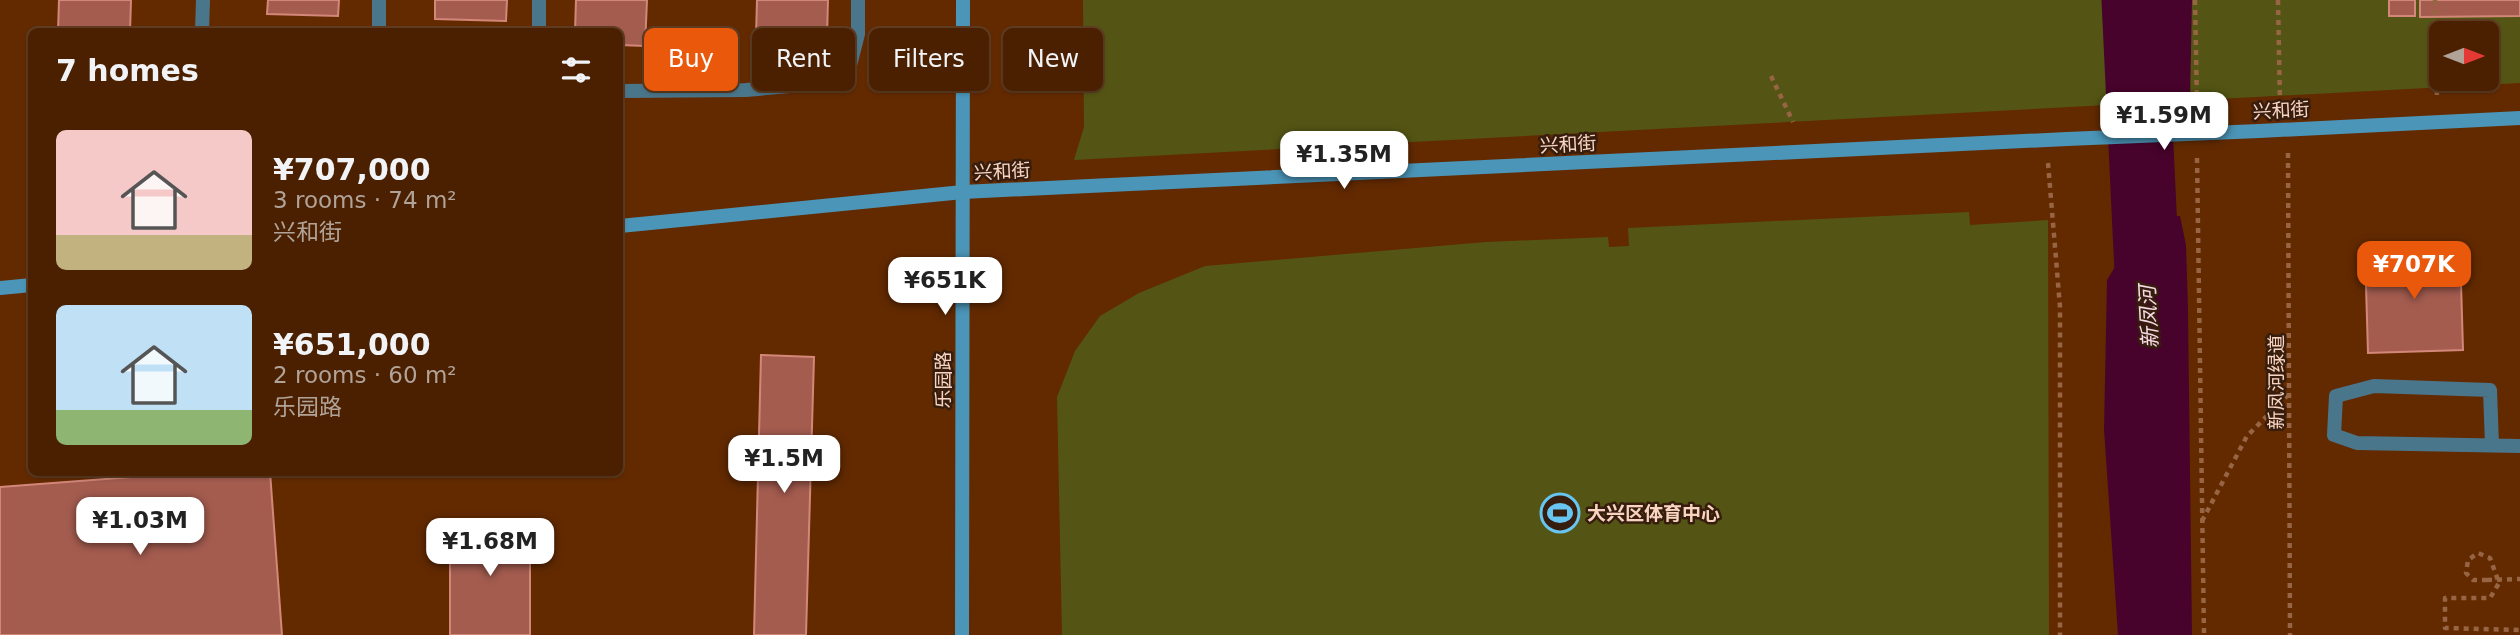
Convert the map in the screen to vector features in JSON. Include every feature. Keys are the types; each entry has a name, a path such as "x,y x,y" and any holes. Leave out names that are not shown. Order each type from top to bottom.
{"street":[{"name":"乐园路","path":"962,635 963,0"},
{"name":"兴和街","path":"623,226 963,192 2520,118"},
{"path":"0,288 28,285"}],"lane":[{"path":"202,28 203,0"},
{"path":"379,0 379,28"},
{"path":"539,0 539,28"},
{"path":"623,91 746,90 846,81 858,34 858,0"},
{"path":"2492,445 2490,390 2374,386 2336,396 2334,435 2357,443 2520,446"}],"path":[{"path":"2195,0 2197,110"},
{"name":"新凤河绿道","path":"2278,0 2290,393 2290,635"},
{"path":"2435,0 2437,122"},
{"path":"1771,76 1793,122"},
{"path":"2046,141 2060,307 2060,635"},
{"path":"2197,151 2204,635"},
{"path":"2202,522 2247,436 2290,393"},
{"path":"2520,579 2487,580 2473,580 2466,573 2468,559 2478,552 2490,558 2499,583 2490,598 2445,598 2445,628 2520,630"}],"shaded area":[{"path":"1083,0 2520,0 2520,83 2499,84 2499,21 2429,21 2429,88 1074,160 1084,127 1084,91 1103,91 1103,28 1083,28"},
{"name":"大兴区体育中心","path":"1969,212 1970,225 2048,220 2049,635 1062,635 1057,397 1075,351 1100,316 1139,293 1205,266 1486,242 1608,237 1609,247 1629,246 1628,228"}],"water":[{"path":"2122,0 2192,0 2190,101 2120,105"},
{"path":"2180,216 2186,245 2188,309 2192,635 2118,635 2104,429 2107,280 2135,234 2152,217"}],"building":[{"path":"59,0 131,0 130,28 58,28"},
{"path":"268,0 339,0 338,16 267,14"},
{"path":"435,0 507,0 506,21 435,19"},
{"path":"576,0 647,0 644,46 623,45 623,28 575,28"},
{"path":"757,0 828,0 827,28 756,28"},
{"path":"2389,0 2415,0 2415,16 2389,16"},
{"path":"2420,0 2520,0 2520,16 2420,17"},
{"path":"2460,249 2463,350 2368,353 2365,252"},
{"path":"761,355 814,357 806,635 754,635"},
{"path":"145,476 270,476 282,635 0,635 0,487"},
{"path":"450,520 530,520 530,635 450,635"}],"waterway":[{"name":"新凤河","path":"2134,0 2149,314"}],"place":[{"name":"大兴区体育中心","path":"1560,513"}]}
